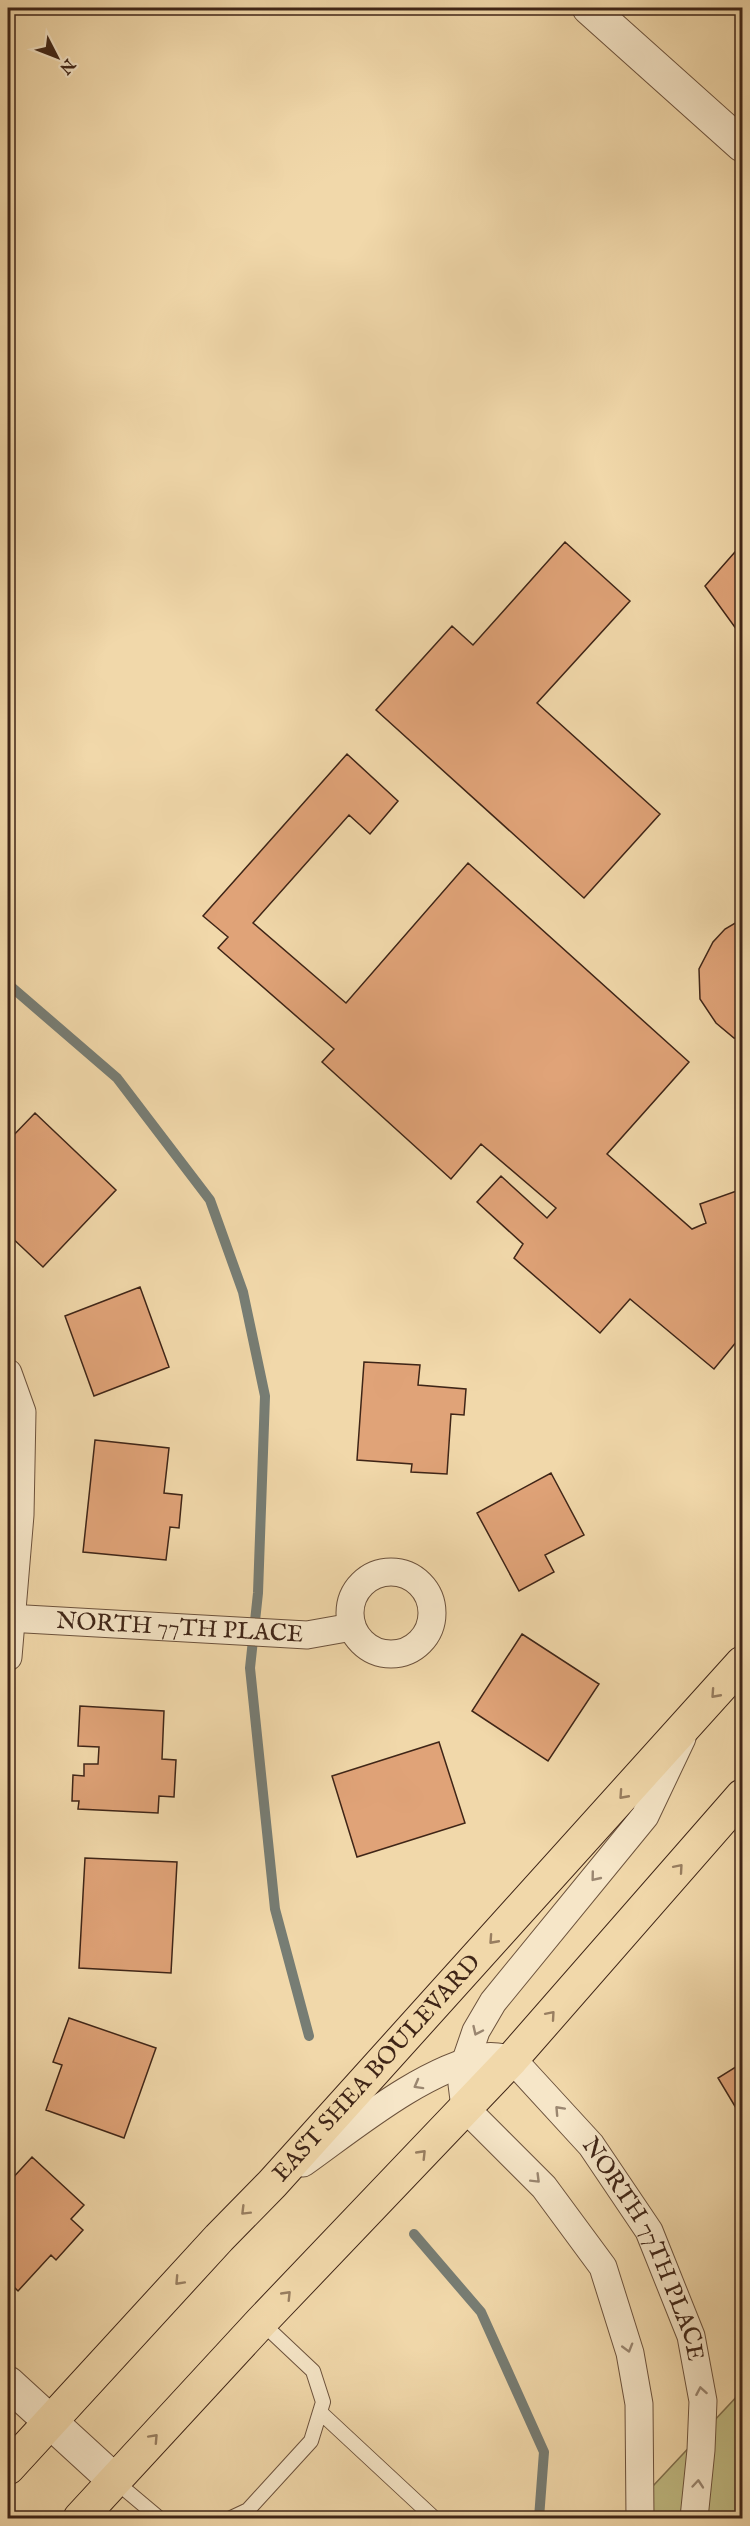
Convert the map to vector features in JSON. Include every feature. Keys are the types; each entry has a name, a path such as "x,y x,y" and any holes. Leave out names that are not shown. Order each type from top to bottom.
{"main road":[{"name":"EAST SHEA BOULEVARD","path":"8,2468 219,2238 272,2184 742,1663"},
{"path":"80,2518 261,2322 512,2059 742,1796"}],"street":[{"path":"589,8 742,145"},
{"path":"8,1373 22,1412 20,1515 9,1618 8,1657"},
{"name":"NORTH 77TH PLACE","path":"9,1618 307,1635 352,1627"},
{"path":"465,2108 462,2084 465,2063 476,2031 492,2002 645,1816 691,1720"},
{"path":"272,2184 408,2091 440,2073 487,2056 512,2059"},
{"name":"NORTH 77TH PLACE","path":"512,2059 591,2145 649,2231 691,2336 703,2401 694,2518"},
{"name":"NORTH 77TH PLACE","path":"465,2108 544,2187 603,2267 630,2353 639,2404 640,2518"},
{"path":"8,2384 115,2481"}],"lane":[{"path":"231,2518 248,2510 311,2441 323,2402 313,2371 261,2322"},
{"path":"320,2412 434,2518"},
{"path":"115,2481 159,2518"}],"shaded area":[{"path":"742,2391 742,2518 623,2518"}],"building":[{"path":"565,542 630,601 537,703 660,814 584,898 376,710 452,626 473,645"},
{"path":"742,544 742,637 705,586"},
{"path":"347,754 398,801 370,834 349,815 253,923 346,1003 468,863 689,1062 607,1154 692,1229 706,1223 700,1204 742,1189 742,1335 714,1369 630,1299 600,1333 514,1258 523,1244 477,1202 501,1176 547,1218 556,1208 481,1144 451,1179 322,1062 334,1049 218,948 228,937 203,916"},
{"path":"742,919 742,1040 734,1038 716,1023 700,999 699,969 713,942 725,929"},
{"path":"35,1113 116,1190 43,1267 8,1234 8,1141"},
{"path":"140,1287 169,1367 94,1396 65,1316"},
{"path":"364,1362 420,1365 418,1385 466,1389 464,1415 451,1414 447,1474 411,1472 412,1464 357,1460"},
{"path":"95,1440 169,1448 164,1493 182,1495 179,1528 170,1527 166,1560 83,1552"},
{"path":"551,1473 584,1535 545,1555 554,1572 519,1591 477,1513"},
{"path":"522,1634 599,1684 548,1761 472,1711"},
{"path":"80,1706 164,1711 162,1759 176,1760 174,1797 159,1796 158,1813 78,1809 79,1801 72,1801 73,1775 84,1776 84,1764 98,1764 99,1747 78,1746"},
{"path":"439,1742 465,1823 357,1857 332,1776"},
{"path":"85,1858 177,1862 171,1973 79,1968"},
{"path":"69,2018 156,2048 124,2138 46,2110 62,2065 53,2062"},
{"path":"742,2063 742,2118 718,2078"},
{"path":"32,2157 84,2205 71,2219 83,2230 56,2260 51,2255 18,2291 8,2281 8,2179 10,2181"}],"waterway":[{"path":"8,984 117,1078 210,1200 243,1292 265,1396 258,1593 250,1668 275,1909 309,2036"},
{"path":"414,2234 481,2312 544,2452 539,2518"}]}
